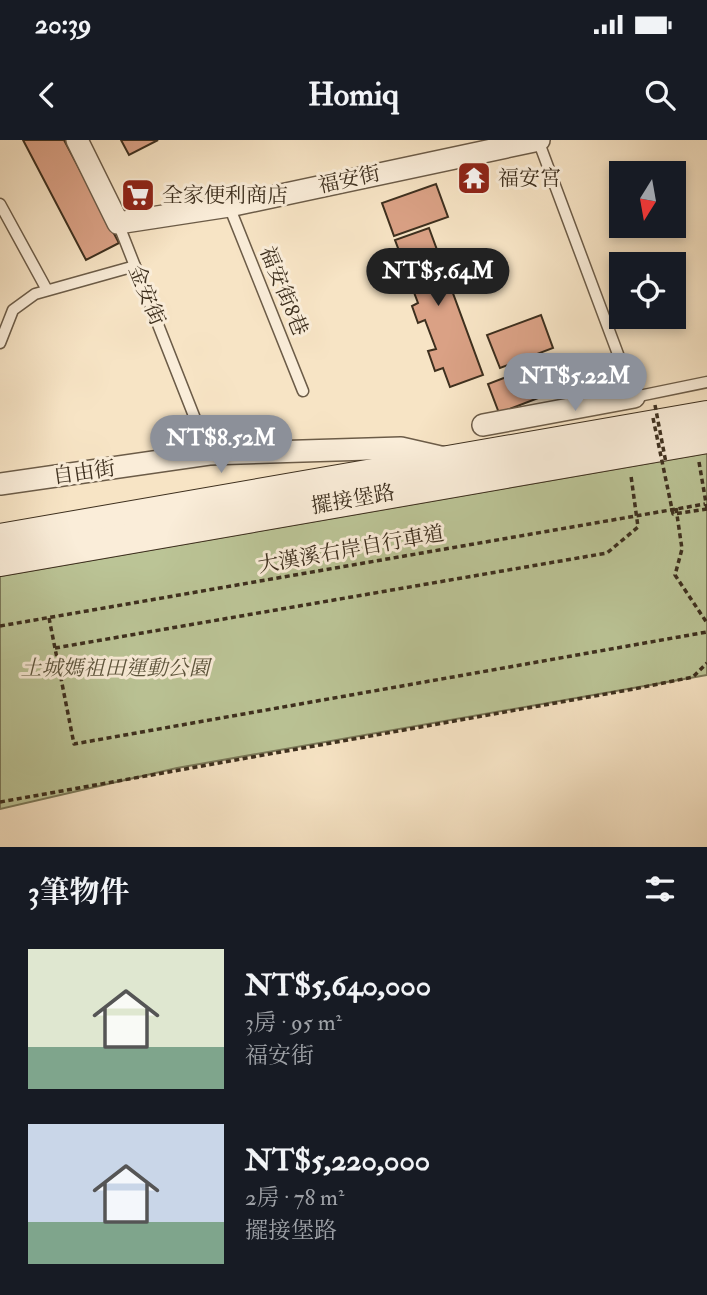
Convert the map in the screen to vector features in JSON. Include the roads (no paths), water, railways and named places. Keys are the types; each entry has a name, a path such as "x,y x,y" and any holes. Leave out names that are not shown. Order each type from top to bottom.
{"street":[{"name":"金安街","path":"77,140 118,223"},
{"name":"福安街","path":"118,223 229,206 460,147 539,140"},
{"path":"482,425 634,397"},
{"name":"擺接堡路","path":"0,539 707,416"},
{"name":"自由街","path":"0,484 209,454 401,447 451,460"},
{"name":"擺接堡路","path":"0,561 703,448"}],"lane":[{"path":"539,140 634,397 707,382"},
{"path":"0,204 47,290"},
{"name":"福安街8巷","path":"229,206 303,391"},
{"name":"金安街","path":"118,223 209,454"},
{"path":"0,343 13,310 35,294 135,266"}],"place":[{"name":"福安宮","path":"474,178"},
{"name":"全家便利商店","path":"138,195"}],"park label":[{"name":"土城媽祖田運動公園","path":"115,668"}]}
